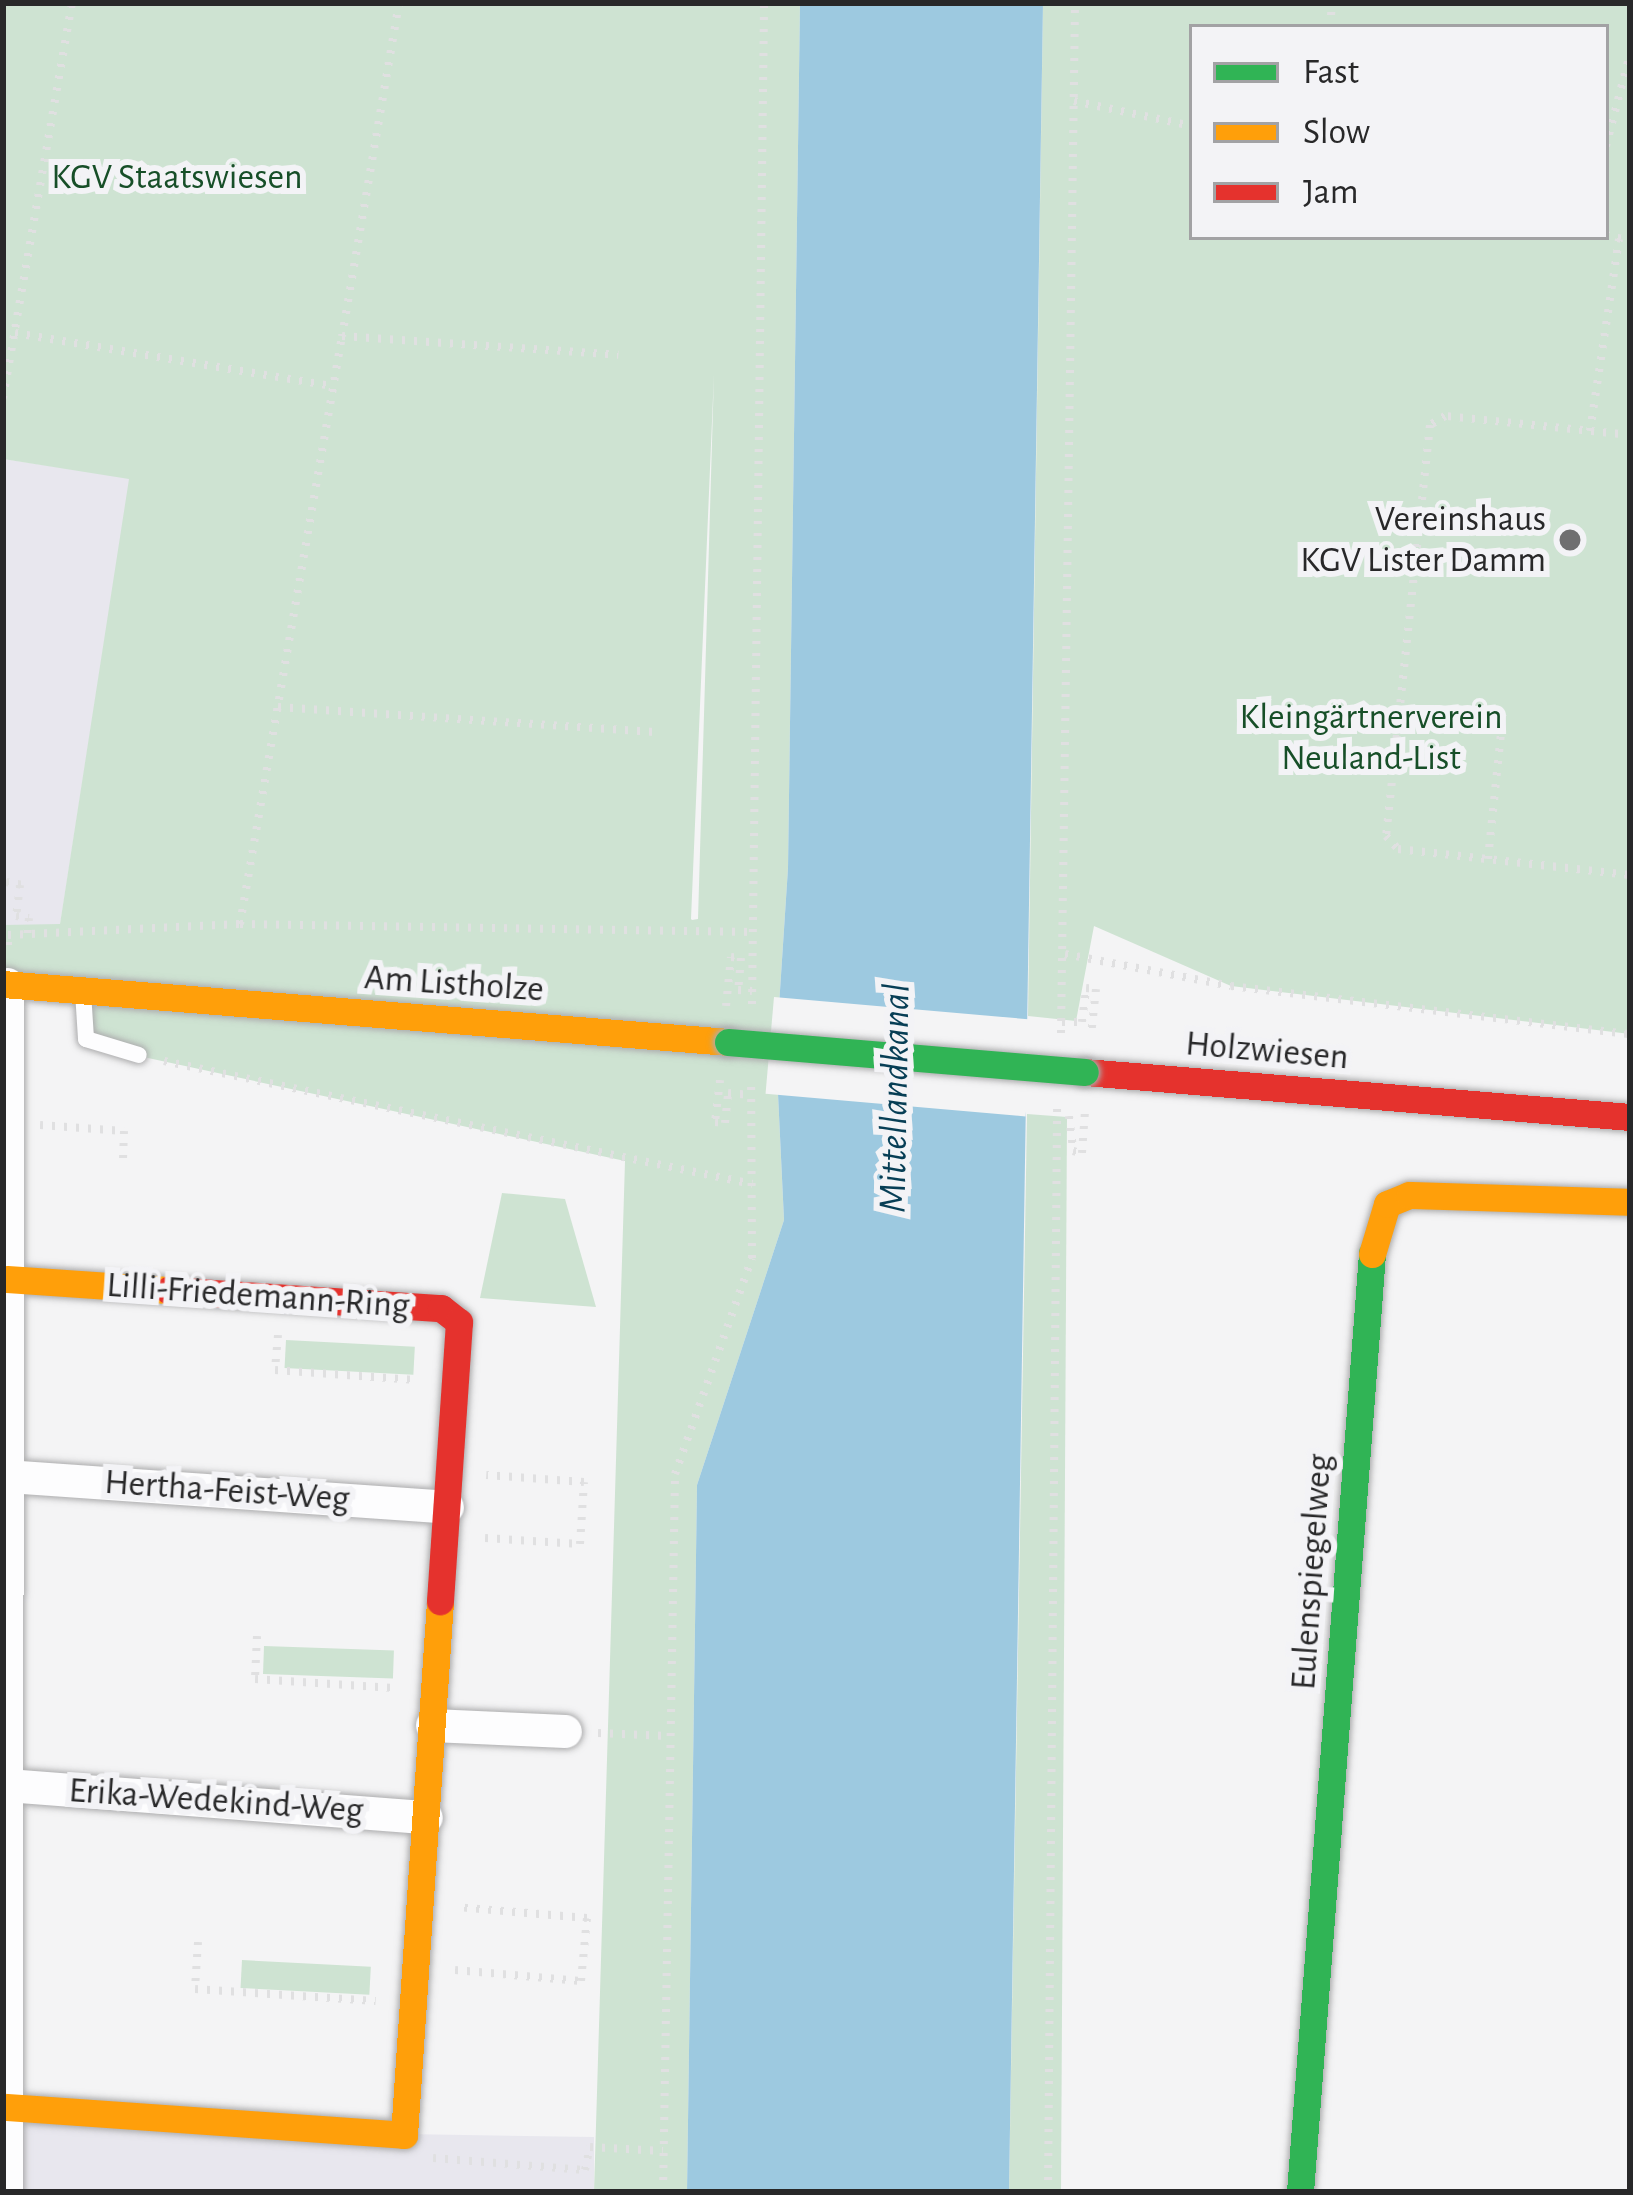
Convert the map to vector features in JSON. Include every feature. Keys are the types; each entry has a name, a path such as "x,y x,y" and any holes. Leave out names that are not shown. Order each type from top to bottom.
{"street":[{"name":"Am Listholze","path":"6,973 83,992 899,1056"},
{"path":"6,973 7,2192"},
{"name":"Holzwiesen","path":"899,1056 1630,1117"},
{"name":"Eulenspiegelweg","path":"1300,2192 1374,1232 1387,1204 1409,1196 1630,1202"},
{"name":"Lilli-Friedemann-Ring","path":"7,1279 453,1312 459,1322 404,2134"},
{"name":"Hertha-Feist-Weg","path":"7,1476 447,1505"},
{"path":"432,1725 566,1731"},
{"name":"Erika-Wedekind-Weg","path":"7,1785 426,1817"},
{"path":"6,2107 404,2134"}],"lane":[{"path":"83,992 86,1039 139,1055"}],"path":[{"path":"3,398 73,3"},
{"path":"240,924 399,3"},
{"path":"752,1012 764,3"},
{"path":"1609,134 1630,54"},
{"path":"1074,101 1189,125"},
{"path":"1609,236 1630,242"},
{"path":"1590,431 1618,238"},
{"path":"14,332 333,386"},
{"path":"342,336 618,355"},
{"path":"1630,435 1445,416 1430,425 1386,836 1398,849 1630,875"},
{"path":"278,707 658,732"},
{"path":"1488,859 1503,715"},
{"path":"6,882 22,885 16,916 29,918 27,936"},
{"path":"6,973 8,935 240,924 752,932"},
{"path":"1065,954 1231,986 1630,1034"},
{"path":"726,994 730,957 741,958 738,990 752,991"},
{"path":"1062,1022 1082,1022 1086,988 1096,989 1092,1025"},
{"path":"139,1055 752,1184"},
{"path":"663,2192 675,1474 752,1258 752,1074"},
{"path":"719,1084 715,1122 724,1124 728,1093 752,1095"},
{"path":"29,1124 124,1131 123,1160"},
{"path":"278,1330 275,1370 421,1381 421,1372"},
{"path":"584,1482 580,1544 447,1505 584,1482"},
{"path":"257,1636 254,1679 400,1688 402,1667"},
{"path":"603,1733 668,1736"},
{"path":"415,1967 581,1981 587,1918 419,1904"},
{"path":"198,1942 195,1989 379,2001 381,1977"},
{"path":"404,2134 400,2156 585,2170 590,2146 663,2151"}],"shaded area":[{"path":"3,459 130,478 60,925 3,925"},
{"path":"7,2107 404,2134 594,2137 594,2192 3,2192"}],"green space":[{"name":"KGV Staatswiesen","path":"3,3 800,3 788,868 776,1052 784,1220 697,1485 687,2192 594,2192 625,1161 148,1058 86,1039 83,992 3,975 3,925 60,924 129,479 3,459","holes":["714,374 698,919 691,919"]},
{"name":"Kleingärtnerverein Neuland-List","path":"1043,3 1630,3 1630,1034 1231,986 1094,926 1076,1021 1028,1016"},
{"path":"1027,1114 1067,1117 1061,2192 1009,2192"},
{"path":"502,1193 565,1199 596,1307 480,1298"},
{"path":"286,1340 415,1347 413,1375 285,1368"},
{"path":"264,1646 394,1651 393,1679 263,1674"},
{"path":"242,1960 371,1967 369,1995 241,1988"}],"water":[{"name":"Mittellandkanal","path":"800,3 1043,3 1009,2192 687,2192 697,1485 784,1220 776,1052 788,868"}],"pier":[{"path":"774,997 1034,1020 1026,1116 766,1094"}],"traffic: fast":[{"path":"728,1042 1085,1072"},
{"path":"1300,2192 1372,1254"}],"traffic: slow":[{"path":"3,984 728,1042"},
{"path":"1372,1254 1387,1204 1409,1195 1630,1202"},
{"path":"7,1279 168,1290"},
{"path":"6,2107 404,2135 440,1601"}],"traffic: jam":[{"path":"1085,1072 1630,1117"},
{"path":"168,1290 441,1308 459,1322 440,1601"}],"place":[{"name":"Vereinshaus KGV Lister Damm","path":"1570,540"}]}
